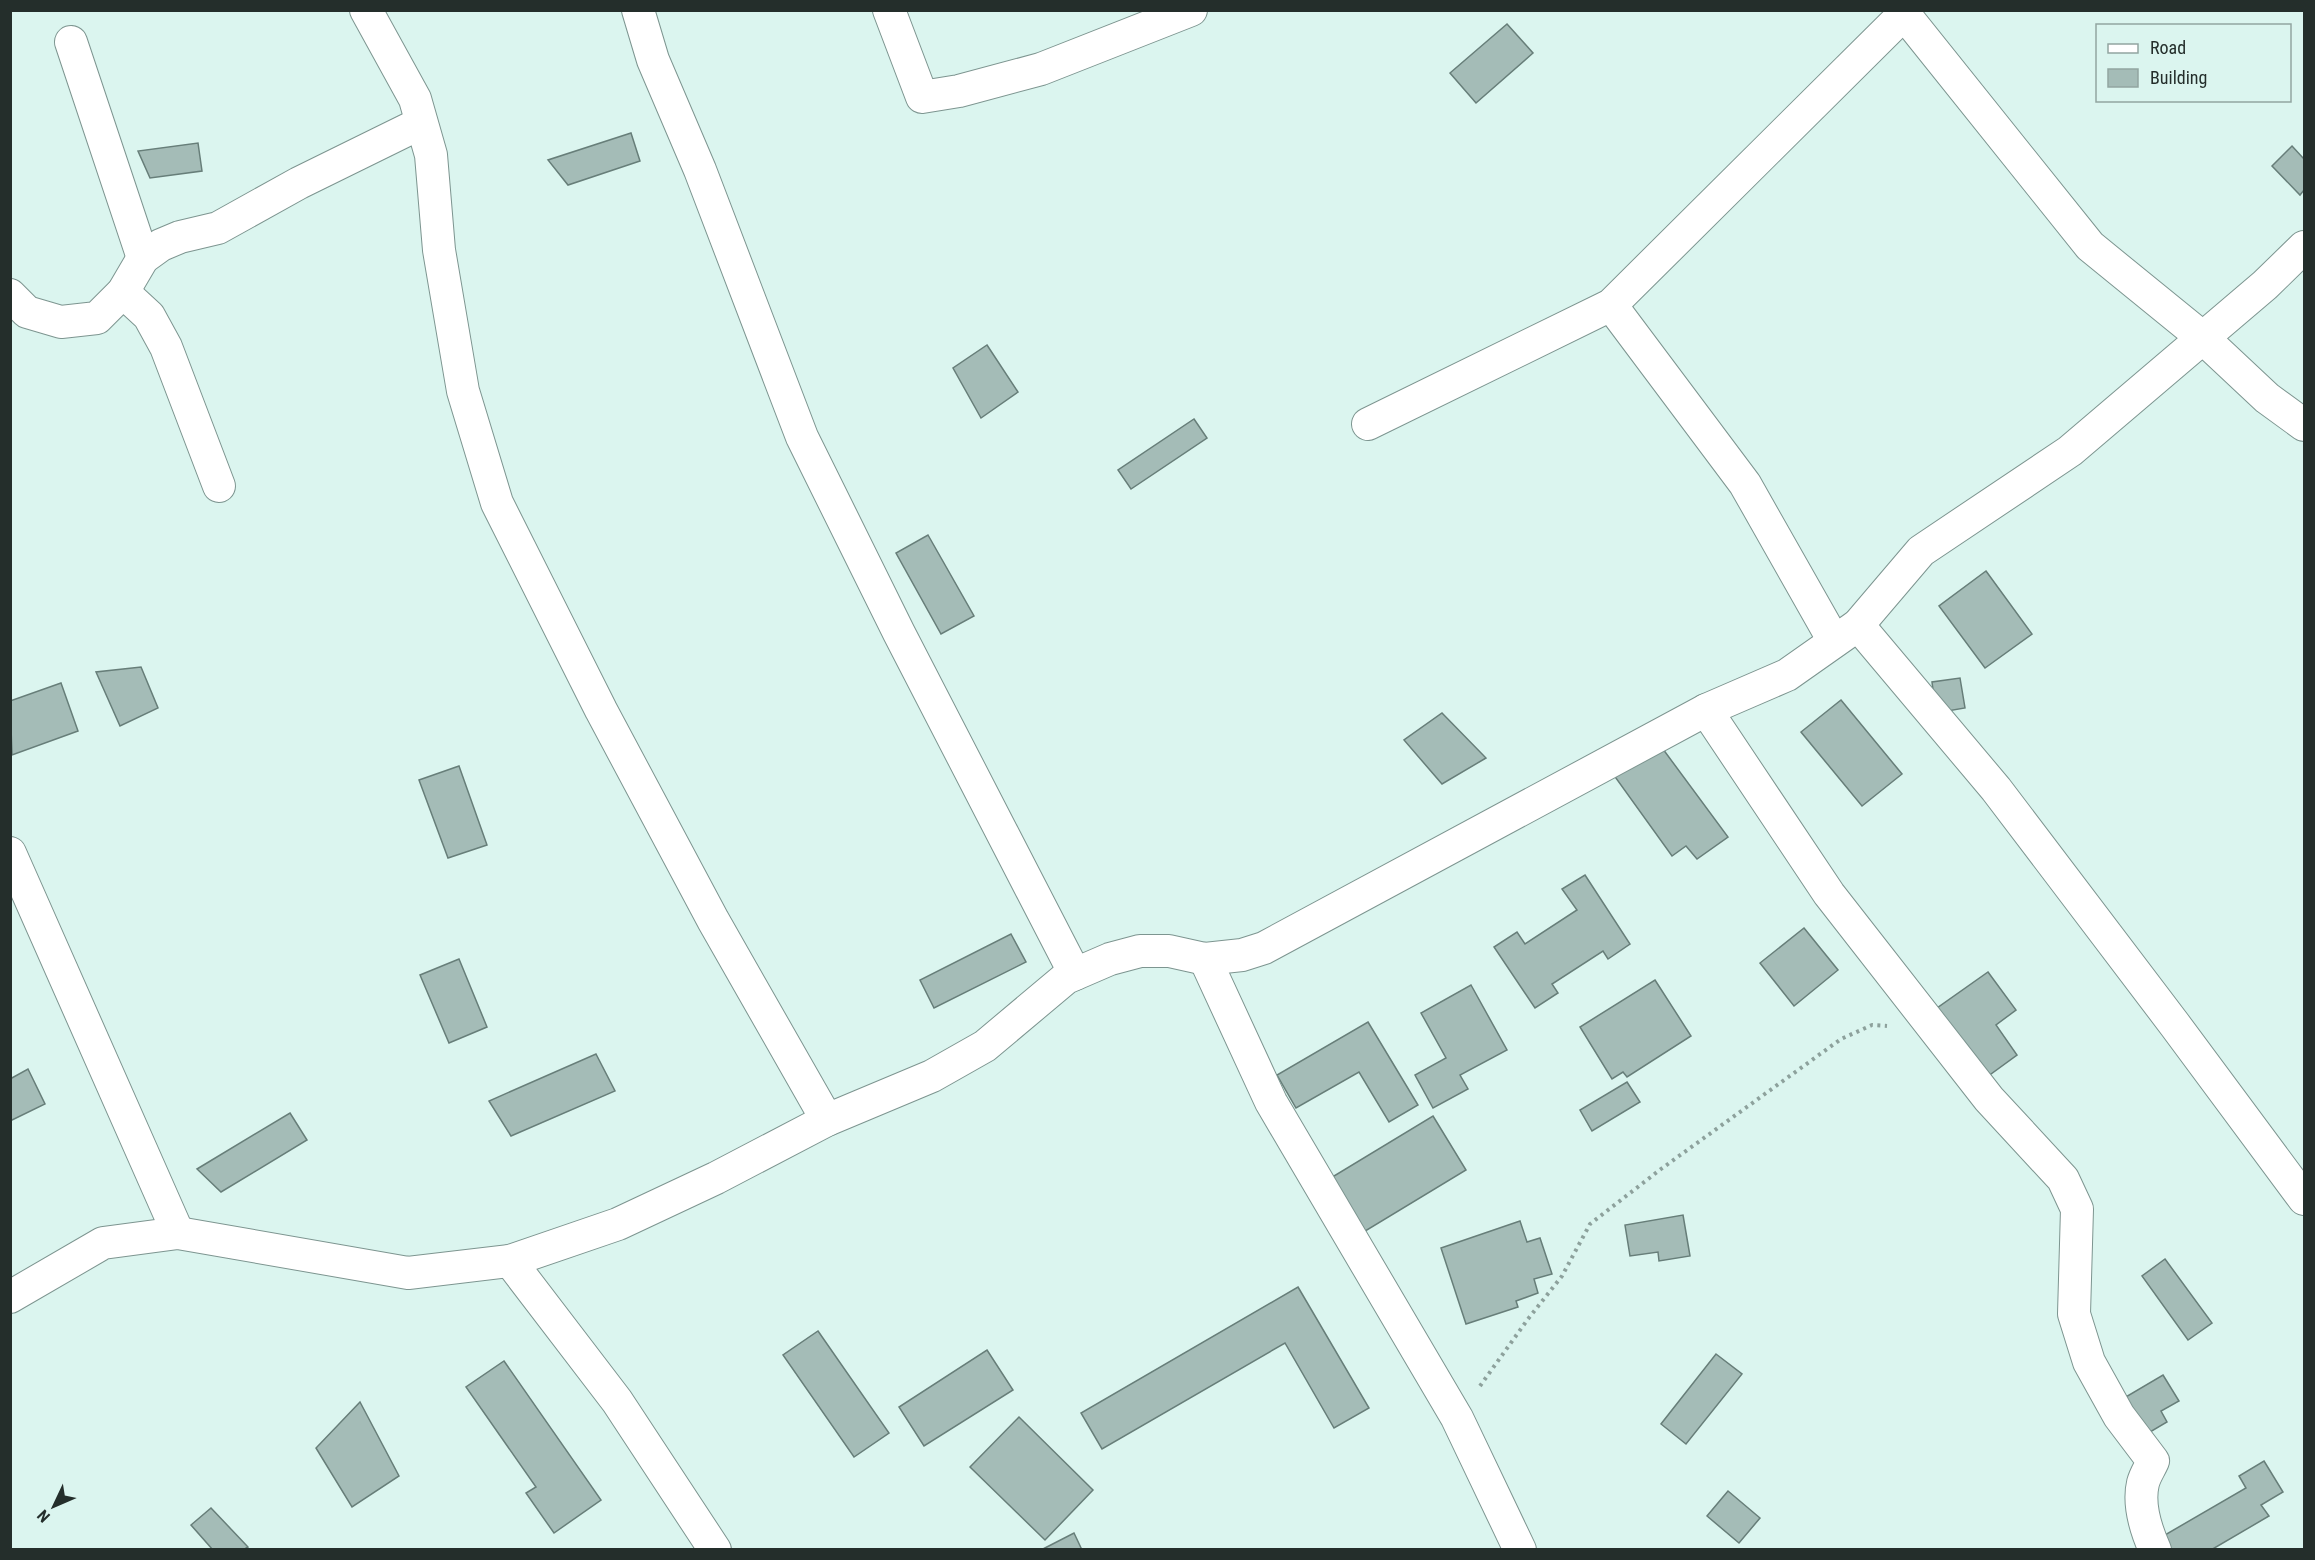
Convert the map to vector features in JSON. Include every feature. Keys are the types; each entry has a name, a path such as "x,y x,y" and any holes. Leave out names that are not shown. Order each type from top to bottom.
{"street":[{"path":"366,10 415,99 431,155 439,250 463,391 497,503 545,604 692,881 827,1120"},
{"path":"638,10 653,60 700,170 802,437 904,644 1075,974"},
{"path":"889,10 922,97 959,91 1041,69 1191,10"},
{"path":"1368,424 1611,305 1903,12 2090,246 2202,338 2267,399 2304,425"},
{"path":"71,42 143,258"},
{"path":"10,295 27,312 62,322 97,318 123,292 143,258 161,245 180,237 218,228 299,183 421,123"},
{"path":"10,1297 103,1243 178,1233 408,1273 510,1261 618,1224 716,1178 827,1120 932,1076 985,1046 1066,978 1110,959 1140,951 1169,951 1205,959 1242,955 1264,948 1707,710 1787,675 1846,633 1921,551 2070,451 2302,255"},
{"path":"123,292 149,316 166,347 219,486"},
{"path":"1611,305 1745,484 1846,633 1996,789 2304,1199"},
{"path":"1707,710 1829,894 1989,1099 2063,1179 2077,1209 2074,1314 2089,1362 2119,1416 2153,1461 2143,1483 2143,1509 2149,1536 2155,1550"},
{"path":"10,853 178,1233"},
{"path":"1205,959 1271,1102 1457,1419 1520,1550"},
{"path":"510,1261 617,1401 715,1550"}],"path":[{"path":"1457,1419 1528,1319 1562,1276 1590,1224 1612,1206 1841,1039 1872,1025 1937,1031"}],"building":[{"path":"1507,24 1533,53 1476,103 1450,73"},
{"path":"631,133 640,161 568,185 548,160"},
{"path":"198,143 202,171 150,178 138,151"},
{"path":"2292,146 2304,159 2304,190 2300,195 2272,166"},
{"path":"987,345 1018,392 981,418 953,368"},
{"path":"1194,419 1207,438 1131,489 1118,470"},
{"path":"928,535 974,616 941,634 896,553"},
{"path":"1986,571 2032,634 1985,668 1939,606"},
{"path":"141,667 158,708 120,726 96,672"},
{"path":"1960,678 1965,708 1936,713 1932,682"},
{"path":"61,683 78,731 12,755 10,701"},
{"path":"1841,700 1902,774 1862,806 1801,732"},
{"path":"1442,713 1486,758 1442,784 1404,740"},
{"path":"1657,741 1728,837 1697,859 1686,846 1672,856 1613,774"},
{"path":"459,766 487,845 448,858 419,780"},
{"path":"1585,875 1630,944 1608,959 1603,951 1552,984 1558,993 1535,1008 1494,947 1517,932 1525,944 1577,910 1562,889"},
{"path":"1804,928 1838,970 1794,1006 1760,963"},
{"path":"1011,934 1026,962 934,1008 920,980"},
{"path":"459,959 487,1027 449,1043 420,975"},
{"path":"1988,972 2016,1010 1996,1025 2017,1055 1980,1082 1930,1013"},
{"path":"1655,980 1691,1036 1627,1077 1623,1072 1612,1079 1580,1027"},
{"path":"1471,985 1507,1050 1460,1075 1468,1089 1433,1108 1415,1075 1446,1058 1421,1013"},
{"path":"1368,1022 1418,1105 1389,1122 1359,1072 1296,1108 1277,1075"},
{"path":"596,1054 615,1091 511,1136 489,1101"},
{"path":"28,1069 45,1104 10,1121 10,1079"},
{"path":"1627,1082 1640,1102 1592,1131 1580,1110"},
{"path":"290,1113 307,1140 221,1192 197,1169"},
{"path":"1433,1116 1466,1170 1362,1233 1329,1179"},
{"path":"1683,1215 1690,1256 1659,1261 1658,1252 1630,1256 1625,1225"},
{"path":"1520,1221 1527,1242 1540,1238 1552,1274 1534,1279 1538,1293 1516,1301 1518,1307 1466,1324 1441,1248"},
{"path":"2165,1259 2212,1323 2188,1340 2142,1276"},
{"path":"1298,1287 1369,1408 1334,1428 1285,1343 1102,1449 1081,1413"},
{"path":"818,1331 889,1433 854,1457 783,1355"},
{"path":"987,1350 1013,1390 924,1446 899,1407"},
{"path":"1716,1354 1742,1374 1686,1444 1661,1424"},
{"path":"504,1361 601,1500 554,1533 526,1493 536,1487 466,1387"},
{"path":"2163,1375 2179,1401 2161,1411 2167,1422 2145,1435 2124,1398"},
{"path":"360,1402 399,1476 352,1507 316,1448"},
{"path":"1019,1417 1093,1490 1045,1540 970,1467"},
{"path":"2264,1461 2283,1492 2261,1505 2269,1516 2211,1550 2164,1550 2158,1539 2246,1488 2239,1476"},
{"path":"1728,1491 1760,1518 1739,1543 1707,1516"},
{"path":"211,1508 248,1547 243,1550 213,1550 191,1525"},
{"path":"1074,1533 1082,1550 1041,1550"}]}
